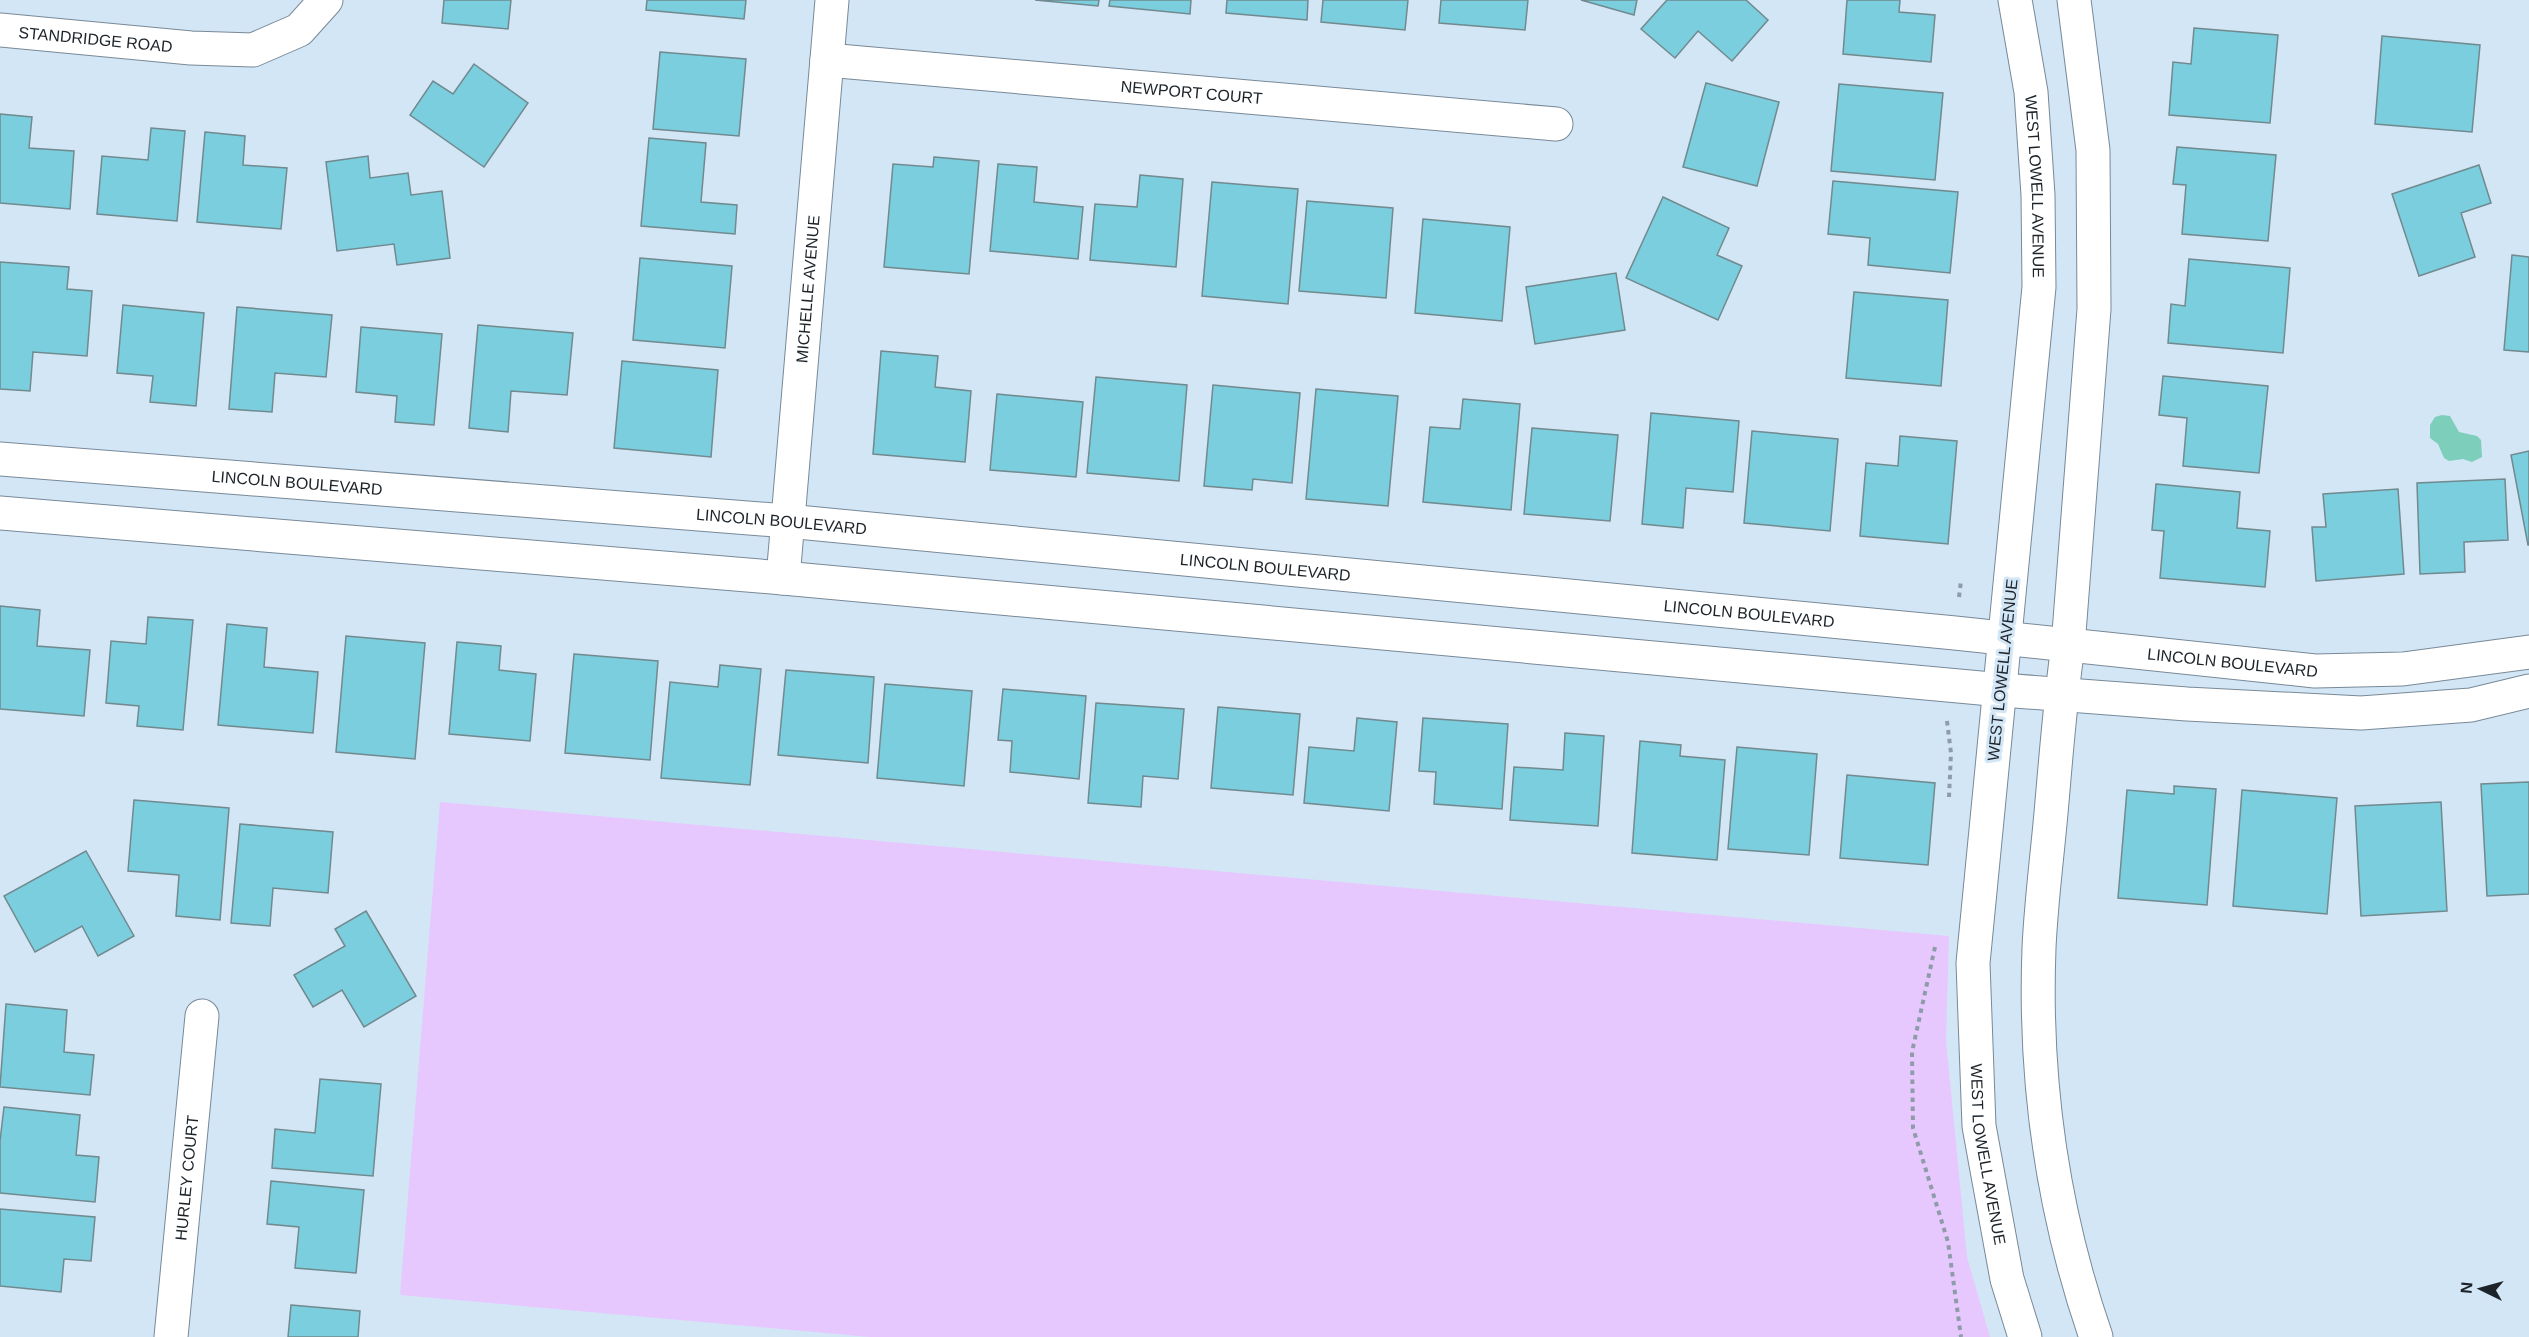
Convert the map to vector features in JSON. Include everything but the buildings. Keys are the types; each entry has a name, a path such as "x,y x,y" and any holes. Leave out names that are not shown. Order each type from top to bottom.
{"street":[{"name":"STANDRIDGE ROAD","path":"0,30 191,48 253,50 299,30 326,0"},
{"name":"MICHELLE AVENUE","path":"783,578 832,0"},
{"name":"WEST LOWELL AVENUE","path":"2015,0 2031,92 2038,195 2039,287 2017,535 2004,638 2002,690 1991,772 1974,974 1979,1126 2007,1279 2025,1337"},
{"path":"2074,0 2093,150 2094,309 2068,646 2061,693 2039,948 2040,1070 2054,1182 2081,1294 2096,1337"},
{"name":"NEWPORT COURT","path":"828,60 1556,124"},
{"name":"LINCOLN BOULEVARD","path":"0,459 787,521 2004,638 2315,671 2403,669 2529,652"},
{"path":"0,513 783,578 2187,705 2361,712 2471,705 2529,691"},
{"name":"HURLEY COURT","path":"171,1337 202,1016"}],"shaded area":[{"path":"2450,416 2459,432 2477,436 2481,440 2482,457 2472,462 2463,459 2449,461 2444,458 2438,444 2430,438 2430,425 2435,417"},
{"path":"440,802 1949,936 1946,1040 1967,1257 1990,1337 870,1337 400,1295"}]}
